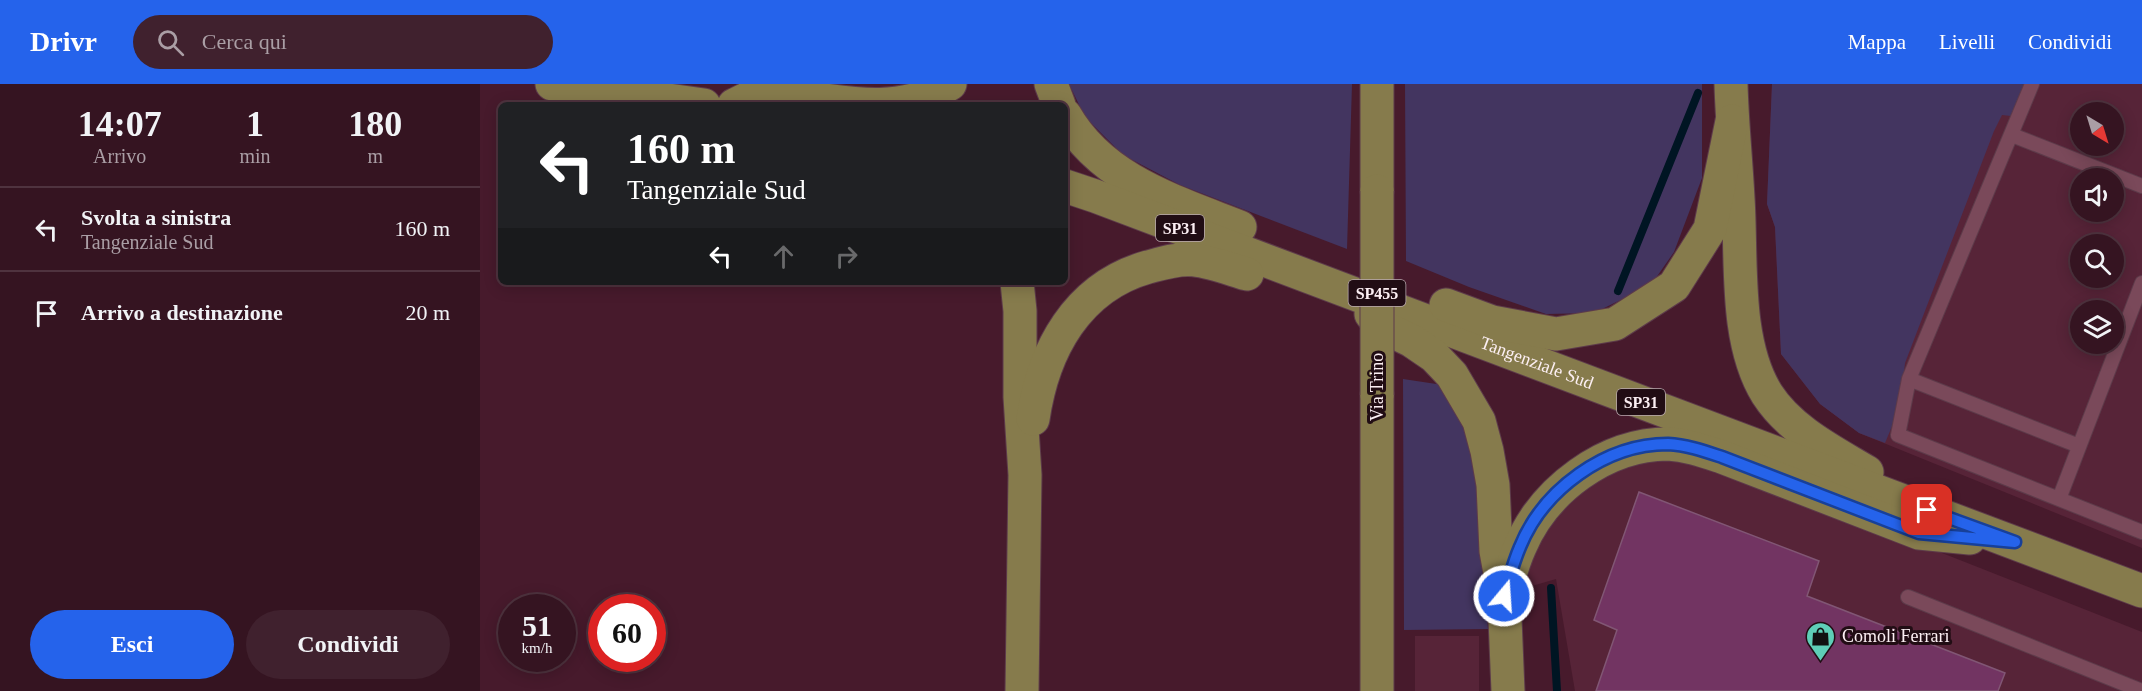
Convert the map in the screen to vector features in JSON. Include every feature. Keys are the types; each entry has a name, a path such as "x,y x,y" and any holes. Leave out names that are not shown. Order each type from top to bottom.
{"main road":[{"path":"552,84 682,102"},
{"path":"902,102 940,90 950,84"},
{"path":"1051,84 1058,102"},
{"name":"Via Trino","path":"1377,84 1377,691"},
{"path":"1731,84 1741,283 1746,338 1752,366 1768,396 1785,416 1806,434 1927,510"},
{"path":"741,102 767,91 832,102"},
{"path":"1068,120 1093,153 1119,174 1154,192 1252,232 1294,271"},
{"path":"1355,295 1408,291 1492,322 1556,334 1615,324 1674,285 1710,229 1732,121"},
{"name":"Tangenziale Sud","path":"1068,187 2142,591"},
{"path":"1025,475 1036,399 1047,361 1061,333 1080,308 1103,287 1137,270 1192,259 1247,274 1294,271"},
{"path":"1017,285 1020,312 1020,397 1025,475 1022,691"},
{"path":"1355,295 1381,326 1412,341 1434,356 1452,375 1479,421 1488,451 1493,485 1496,550 1504,596 1508,691"},
{"path":"1504,596 1520,546 1546,503 1587,468 1611,456 1642,447 1667,444 1690,446 1722,457 1919,533 2015,542"},
{"path":"1356,691 1357,611 1377,576"}],"lane":[{"path":"2032,84 1909,380 1898,435 2142,531"},
{"path":"2012,135 2142,186"},
{"path":"2059,499 2142,283"},
{"path":"1909,380 2079,446"},
{"path":"1908,597 2142,691"}],"shaded area":[{"path":"1069,84 1352,84 1347,249 1180,185 1123,155 1085,117"},
{"path":"1405,84 1702,84 1702,178 1674,252 1651,285 1594,313 1546,314 1469,287 1406,261"},
{"path":"1772,84 2142,84 2142,548 1859,433 1820,404 1781,354 1775,227 1767,204"},
{"path":"1772,84 2025,84 2011,116 2002,115 1994,131 1905,363 1900,407 1885,443 1859,433 1820,404 1781,354 1775,227 1767,204"},
{"path":"1403,379 1443,385 1465,421 1477,478 1488,629 1404,630"},
{"path":"1645,458 1719,465 2142,632 2142,691 1575,691 1556,579 1525,588 1535,549 1557,512 1584,484"},
{"path":"1415,636 1479,636 1479,691 1415,691"}],"building":[{"path":"1639,492 1819,561 1807,596 2005,673 1998,691 1596,691 1617,630 1594,620"}],"waterway":[{"path":"1618,291 1698,93"},
{"path":"1551,588 1557,691"}],"place":[{"name":"Comoli Ferrari","path":"1821,662"}],"route":[{"path":"1504,596 1520,546 1546,503 1587,468 1611,456 1642,447 1667,444 1690,446 1919,533 2015,542 1927,510"}]}
